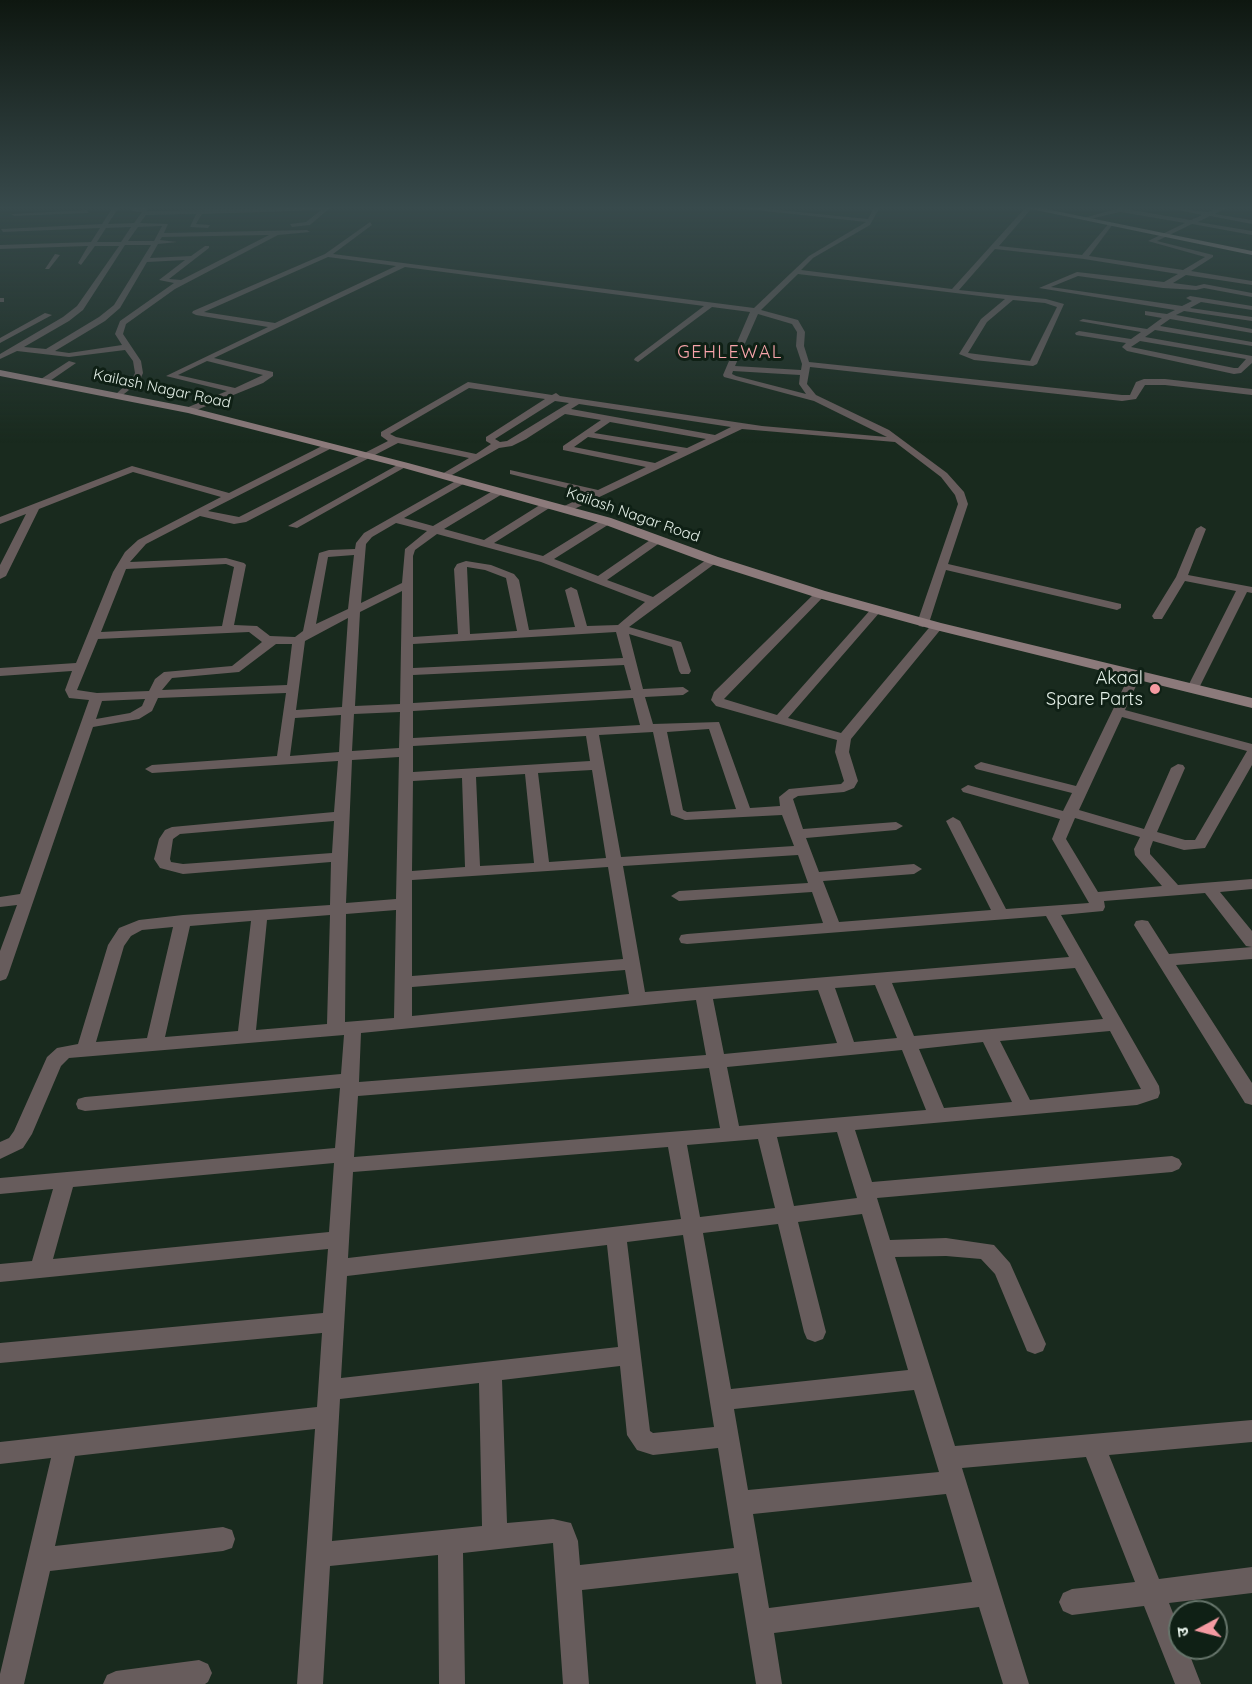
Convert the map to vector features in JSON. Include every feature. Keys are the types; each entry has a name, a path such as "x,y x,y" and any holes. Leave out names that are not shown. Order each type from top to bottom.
{"street":[{"path":"0,357 80,308 95,286"},
{"path":"47,352 108,315 117,306 128,286"},
{"path":"119,395 136,380 139,373 137,361 119,334 123,323 176,286"},
{"path":"258,286 196,313 278,326"},
{"path":"237,391 170,376 361,286"},
{"path":"561,286 756,311 786,318 799,326 805,369 803,384 817,399"},
{"path":"783,286 748,321 727,375 817,399 862,420 898,440 933,465 960,494 963,504 923,622"},
{"path":"910,286 1046,301 1061,306 1036,362 1024,364 965,356 963,352 984,321 1011,298"},
{"path":"954,291 959,286"},
{"path":"1050,286 1043,289 1136,300 1252,319"},
{"path":"1162,286 1123,308 1252,331"},
{"path":"1177,286 1207,287 1252,295"},
{"path":"1161,294 1170,296"},
{"path":"1180,297 1252,308"},
{"path":"1199,300 1169,316 1127,349 1234,370 1241,370 1252,358"},
{"path":"638,360 710,305"},
{"path":"0,341 48,315"},
{"path":"1083,321 1252,344"},
{"path":"1079,333 1252,358"},
{"path":"0,341 17,347 74,355 126,347"},
{"path":"189,410 237,391 270,374 207,359"},
{"path":"44,381 72,363"},
{"path":"730,368 805,369 1122,398 1133,397 1139,384 1143,382 1252,392"},
{"name":"Kailash Nagar Road","path":"0,373 189,410 404,465 607,521 713,560 876,610 1252,704"},
{"path":"478,457 396,440 384,435 468,385 556,396 741,426 898,440"},
{"path":"556,396 489,439 499,444 511,444 579,400"},
{"path":"565,411 717,438"},
{"path":"608,419 566,448 654,466"},
{"path":"566,509 741,426"},
{"path":"585,434 688,451"},
{"path":"198,512 234,521 242,520 396,440"},
{"path":"445,476 499,444"},
{"path":"292,689 97,697 74,694 71,690 129,554 142,543 198,512 327,447"},
{"path":"293,526 404,465"},
{"path":"0,521 132,469 230,496"},
{"path":"513,472 598,493"},
{"path":"310,1684 349,1085 339,909 339,856 354,611 360,552 363,539 461,481"},
{"path":"403,1023 402,904 407,707 406,585 410,549 435,530 500,491"},
{"path":"485,544 547,504"},
{"path":"2,571 34,509"},
{"path":"394,519 544,560 655,602"},
{"path":"544,560 607,521"},
{"path":"1158,616 1182,577 1201,530"},
{"path":"600,580 657,540"},
{"path":"309,631 323,555 360,552"},
{"path":"621,628 713,560"},
{"path":"123,566 226,561 240,565 227,628"},
{"path":"464,637 460,569 466,564 487,567 510,576 513,580 524,634"},
{"path":"942,566 1117,606"},
{"path":"1182,577 1248,589 1193,688"},
{"path":"283,760 299,641 302,636 406,585"},
{"path":"571,590 582,630"},
{"path":"820,594 717,700 844,738"},
{"path":"780,719 876,610"},
{"path":"833,928 788,810 786,797 788,794 844,788 849,785 851,781 842,752 844,738 937,626"},
{"path":"93,636 227,628 253,629 262,638 272,641 299,641"},
{"path":"407,641 621,628 677,645 685,671"},
{"path":"621,628 638,693 653,727 676,812 685,816 788,810"},
{"path":"89,724 134,716 147,708 160,682 168,675 235,669 272,641"},
{"path":"407,672 630,661"},
{"path":"0,672 79,667"},
{"path":"687,939 1095,908 1098,905 1059,839 1135,675"},
{"path":"290,714 683,691"},
{"path":"0,975 97,697"},
{"path":"1118,712 1252,748"},
{"path":"152,769 344,757 406,747 592,731 714,725 744,812"},
{"path":"592,731 638,999"},
{"path":"968,789 1184,844 1200,845 1252,753"},
{"path":"405,777 597,765"},
{"path":"981,766 1080,790"},
{"path":"1174,891 1143,855 1142,849 1178,768"},
{"path":"531,769 542,867"},
{"path":"469,772 473,871"},
{"path":"339,856 183,869 165,865 162,859 166,839 177,830 341,816"},
{"path":"953,821 1001,915"},
{"path":"799,834 896,826"},
{"path":"403,876 805,850"},
{"path":"679,896 914,869"},
{"path":"1093,897 1252,884"},
{"path":"1209,888 1252,942"},
{"path":"0,902 27,898"},
{"path":"85,1050 116,945 125,932 139,925 402,904"},
{"path":"0,1186 344,1160 676,1139 1137,1098 1151,1093 1150,1086 1051,911"},
{"path":"246,1037 260,915"},
{"path":"154,1045 183,920"},
{"path":"1142,925 1252,1098"},
{"path":"1164,960 1252,953"},
{"path":"0,1151 16,1143 22,1134 53,1062 63,1053 345,1029 703,993 1079,962"},
{"path":"404,982 632,964"},
{"path":"880,978 938,1115"},
{"path":"825,984 848,1050"},
{"path":"703,993 731,1134"},
{"path":"84,1104 717,1061 1114,1024"},
{"path":"990,1036 1024,1108"},
{"path":"844,1124 1016,1684"},
{"path":"766,1131 815,1332"},
{"path":"676,1139 769,1684"},
{"path":"337,1268 616,1237 786,1215 867,1198 1172,1164"},
{"path":"40,1269 65,1181"},
{"path":"616,1237 639,1435 645,1442 653,1444 728,1436"},
{"path":"0,1272 338,1240"},
{"path":"883,1249 946,1247 987,1251 1003,1269 1035,1344"},
{"path":"0,1353 334,1322"},
{"path":"329,1390 630,1355"},
{"path":"489,1371 495,1537"},
{"path":"721,1400 922,1379"},
{"path":"0,1453 327,1417"},
{"path":"946,1458 1252,1431"},
{"path":"10,1684 66,1445"},
{"path":"1094,1445 1188,1684"},
{"path":"739,1503 954,1482"},
{"path":"318,1555 553,1531 562,1532 566,1541 576,1684"},
{"path":"39,1560 223,1539"},
{"path":"450,1541 452,1684"},
{"path":"569,1579 748,1559"},
{"path":"1072,1602 1252,1580"},
{"path":"758,1622 987,1593"},
{"path":"116,1684 199,1673"}],"place":[{"name":"Akaal Spare Parts","path":"1155,689"}],"district":[{"name":"GEHLEWAL","path":"730,353"}]}
